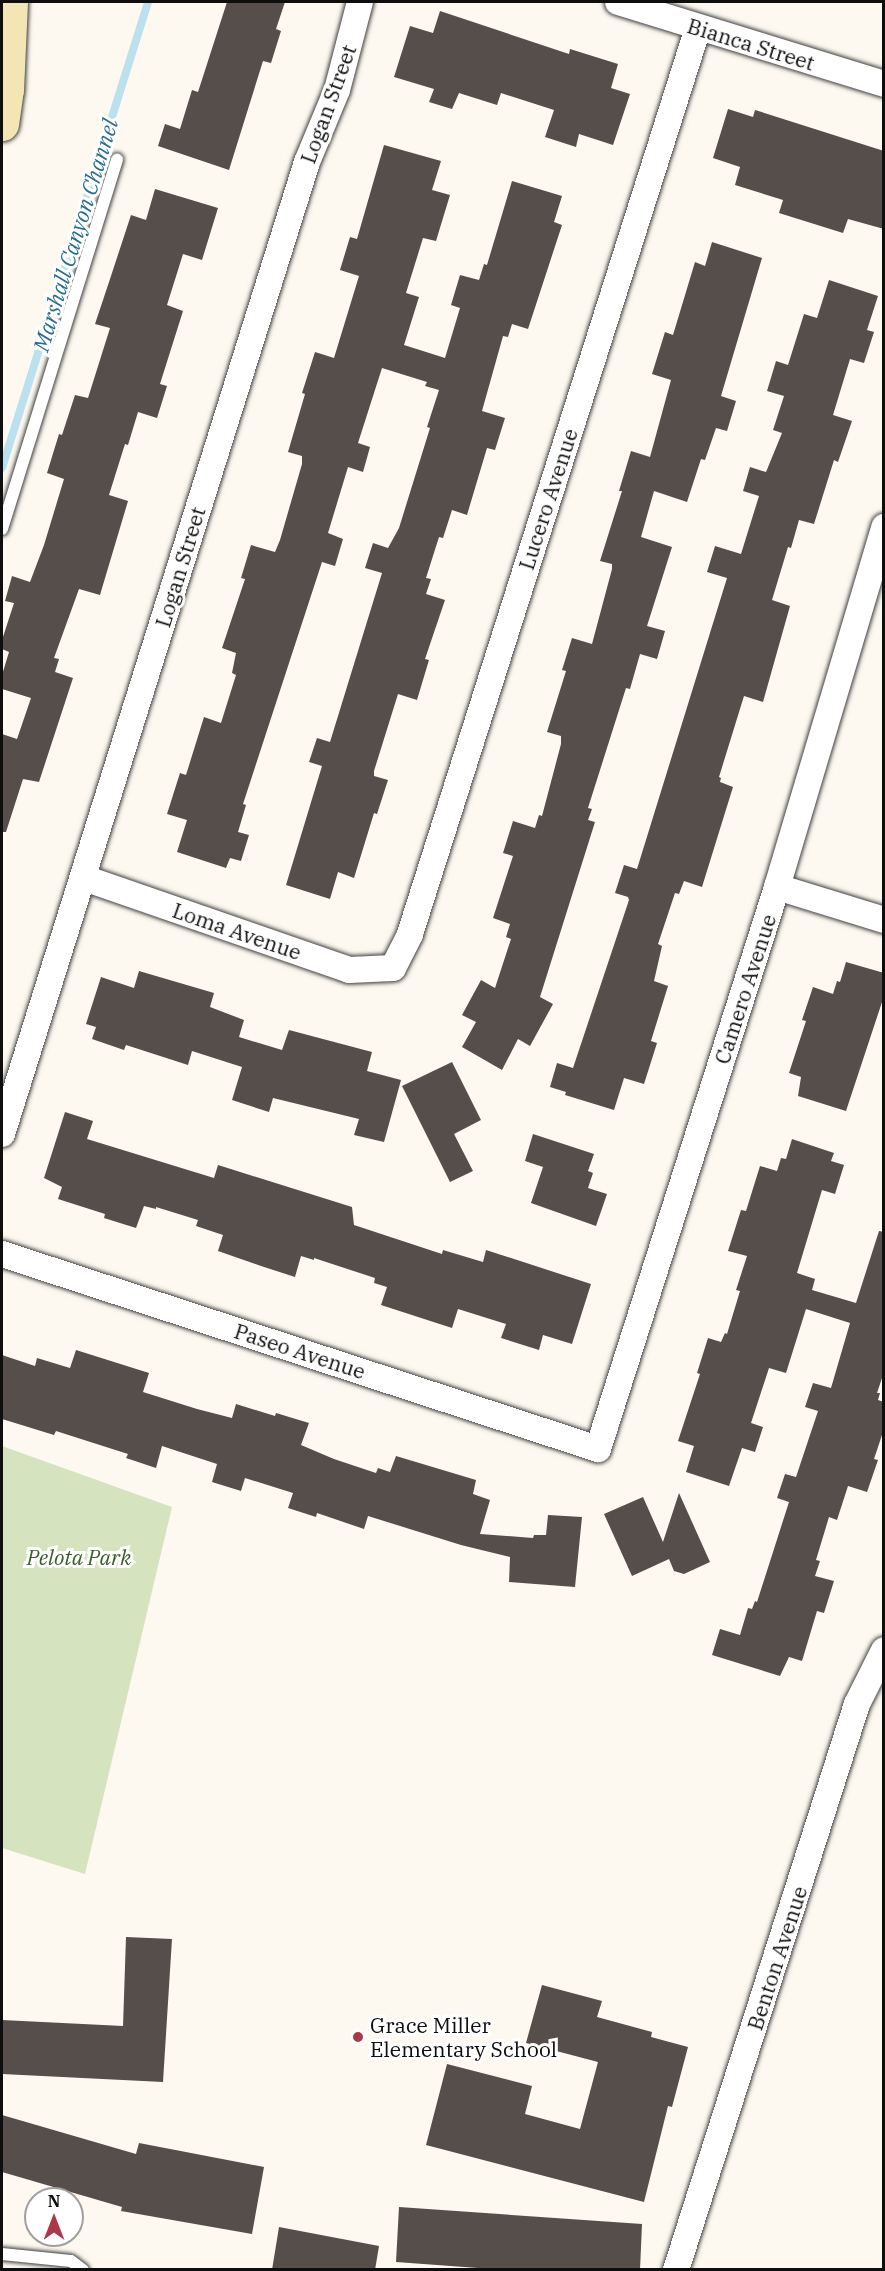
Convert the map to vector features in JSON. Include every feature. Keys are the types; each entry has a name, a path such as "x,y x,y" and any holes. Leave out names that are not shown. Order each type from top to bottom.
{"main road":[{"path":"2,124 7,90 11,2"}],"street":[{"name":"Logan Street","path":"2,1134 303,173 338,90 360,2"},
{"name":"Bianca Street","path":"618,2 884,84"},
{"name":"Lucero Avenue","path":"393,968 410,934 698,28"},
{"name":"Camero Avenue","path":"598,1449 777,887 884,527"},
{"name":"Loma Avenue","path":"84,878 349,970 393,968"},
{"path":"777,887 884,920"},
{"name":"Paseo Avenue","path":"2,1254 598,1449"},
{"name":"Benton Avenue","path":"676,2270 857,1704 884,1650"}],"lane":[{"path":"2,529 117,160"},
{"path":"2,2254 71,2261 83,2270"}],"green space":[{"name":"Pelota Park","path":"2,1446 172,1507 85,1874 2,1848"}],"building":[{"path":"227,2 285,2 276,29 281,31 271,63 263,61 229,170 158,146 165,124 180,129 192,90 198,92"},
{"path":"440,11 569,54 570,49 618,64 611,88 630,94 613,145 579,134 576,147 545,137 554,110 501,93 497,105 459,93 452,109 429,102 434,89 394,77 410,26 433,33"},
{"path":"728,109 753,117 755,110 884,151 884,229 848,219 843,233 779,213 783,200 735,185 740,167 713,158"},
{"path":"384,145 441,161 432,190 450,195 436,241 423,238 406,293 419,297 404,345 445,358 460,308 451,305 460,275 479,280 484,264 487,265 512,181 562,196 554,222 562,225 528,329 512,324 508,337 503,336 482,411 505,418 495,450 487,448 467,515 452,510 443,538 439,537 426,578 431,579 426,594 445,600 425,659 429,660 417,700 398,694 374,771 374,776 388,780 377,814 374,813 354,878 338,872 330,899 286,885 322,766 309,762 317,738 330,742 382,573 365,568 373,543 388,548 399,528 430,428 427,427 439,390 425,386 427,382 382,368 358,443 370,447 363,472 348,467 328,533 343,539 335,566 322,562 243,804 246,805 238,832 249,835 241,861 230,858 226,868 177,852 187,820 167,814 180,773 186,775 204,717 221,723 236,675 232,673 236,653 222,648 245,579 241,578 251,545 275,552 280,540 302,464 302,456 288,452 305,394 302,393 315,352 334,358 359,276 340,270 350,237 357,239"},
{"path":"155,189 218,208 202,260 183,254 167,305 183,311 160,384 167,386 157,418 138,412 109,495 128,501 100,595 79,589 54,658 59,659 55,672 73,678 39,782 23,779 6,832 2,832 2,734 17,739 31,698 2,689 2,675 9,652 2,649 2,640 14,603 5,601 12,576 30,582 44,545 64,479 47,473 59,434 62,435 75,395 88,398 110,328 95,324 131,215 146,220"},
{"path":"712,242 762,258 721,396 736,401 727,431 716,428 705,460 701,459 687,502 654,491 641,537 672,547 647,626 665,631 657,659 640,654 630,689 626,688 588,808 592,809 588,820 595,822 540,997 553,1004 530,1046 518,1039 502,1070 462,1047 476,1022 462,1015 481,980 495,988 511,939 506,937 510,924 493,918 513,856 503,853 513,821 535,828 539,815 542,816 561,744 561,736 547,732 566,671 562,670 572,638 592,644 612,569 612,564 600,561 622,491 619,491 631,451 650,457 671,380 652,374 665,332 673,335 695,262 705,266"},
{"path":"829,280 878,296 867,330 874,332 864,363 850,359 833,415 852,421 838,462 834,460 814,524 799,520 791,548 788,547 772,600 790,606 763,702 744,696 719,777 720,782 733,787 702,887 684,881 679,894 675,893 658,944 662,946 654,981 668,986 651,1041 657,1043 644,1084 624,1078 614,1110 565,1095 566,1092 550,1087 557,1063 573,1068 629,900 628,897 615,893 624,865 637,869 727,578 707,572 715,546 741,554 759,496 743,491 750,467 766,472 782,433 773,430 784,396 767,391 776,361 788,365 804,314 817,318"},
{"path":"846,962 884,973 884,996 846,1111 798,1096 801,1077 789,1073 806,1021 802,1020 813,987 833,994 837,981 840,982"},
{"path":"139,971 214,993 210,1007 244,1020 239,1037 282,1050 289,1030 372,1052 367,1071 401,1080 384,1142 354,1135 359,1119 273,1098 269,1112 232,1100 242,1067 192,1051 188,1065 126,1045 124,1050 92,1039 96,1027 86,1024 101,977 134,988"},
{"path":"452,1062 481,1120 454,1134 473,1171 450,1182 402,1086"},
{"path":"65,1112 93,1121 87,1139 214,1178 218,1165 352,1207 354,1225 442,1254 443,1250 483,1262 486,1250 591,1284 572,1344 543,1335 539,1350 501,1338 506,1324 458,1309 452,1328 381,1305 387,1287 374,1283 375,1278 314,1258 314,1260 301,1256 295,1277 261,1266 218,1251 223,1235 196,1226 198,1220 156,1207 156,1209 144,1206 136,1228 104,1218 105,1214 58,1199 62,1187 44,1178"},
{"path":"533,1134 594,1154 588,1171 593,1173 588,1188 607,1194 596,1226 531,1203 543,1167 525,1161"},
{"path":"792,1139 834,1153 831,1161 844,1165 835,1194 822,1190 797,1273 815,1279 812,1290 856,1303 879,1231 884,1232 884,1372 877,1393 880,1393 878,1400 884,1402 884,1429 874,1459 878,1460 867,1492 848,1486 837,1520 829,1517 816,1560 820,1561 815,1576 834,1581 824,1613 817,1611 802,1661 789,1657 780,1676 712,1655 720,1629 740,1635 748,1608 752,1609 755,1601 757,1602 789,1502 777,1498 785,1474 796,1477 818,1411 805,1407 813,1383 831,1388 850,1323 806,1309 786,1373 769,1368 751,1423 763,1427 755,1452 742,1448 729,1486 686,1472 694,1446 678,1441 700,1374 697,1373 708,1338 721,1342 725,1333 727,1334 740,1291 736,1290 747,1256 728,1251 741,1210 746,1211 760,1166 777,1171 781,1158 786,1159"},
{"path":"76,1350 149,1373 143,1392 197,1409 232,1418 236,1404 309,1423 301,1445 376,1473 378,1468 390,1472 396,1456 476,1480 473,1494 490,1500 480,1534 533,1538 534,1535 546,1535 548,1515 582,1517 575,1587 509,1582 510,1557 461,1545 368,1516 364,1529 317,1513 316,1517 288,1508 293,1493 245,1478 241,1491 212,1482 217,1464 162,1446 156,1468 126,1458 128,1454 56,1431 54,1435 2,1419 2,1355 35,1366 37,1358 70,1368"},
{"path":"679,1493 710,1562 684,1574 674,1571 669,1559 632,1576 604,1514 643,1497 663,1542"},
{"path":"126,1937 172,1939 163,2082 2,2074 2,2020 123,2026"},
{"path":"542,1985 602,2001 597,2017 652,2032 651,2037 688,2047 672,2107 668,2106 644,2202 426,2145 447,2064 532,2086 525,2114 580,2129 598,2062 526,2043"},
{"path":"2,2115 136,2154 139,2143 264,2167 252,2234 121,2211 122,2207 84,2196 84,2187 53,2187 2,2172"},
{"path":"399,2207 642,2224 640,2270 505,2270 396,2262"},
{"path":"279,2227 379,2246 375,2270 272,2270"}],"waterway":[{"name":"Marshall Canyon Channel","path":"2,468 148,2"}],"place":[{"name":"Grace Miller Elementary School","path":"358,2037"}]}
